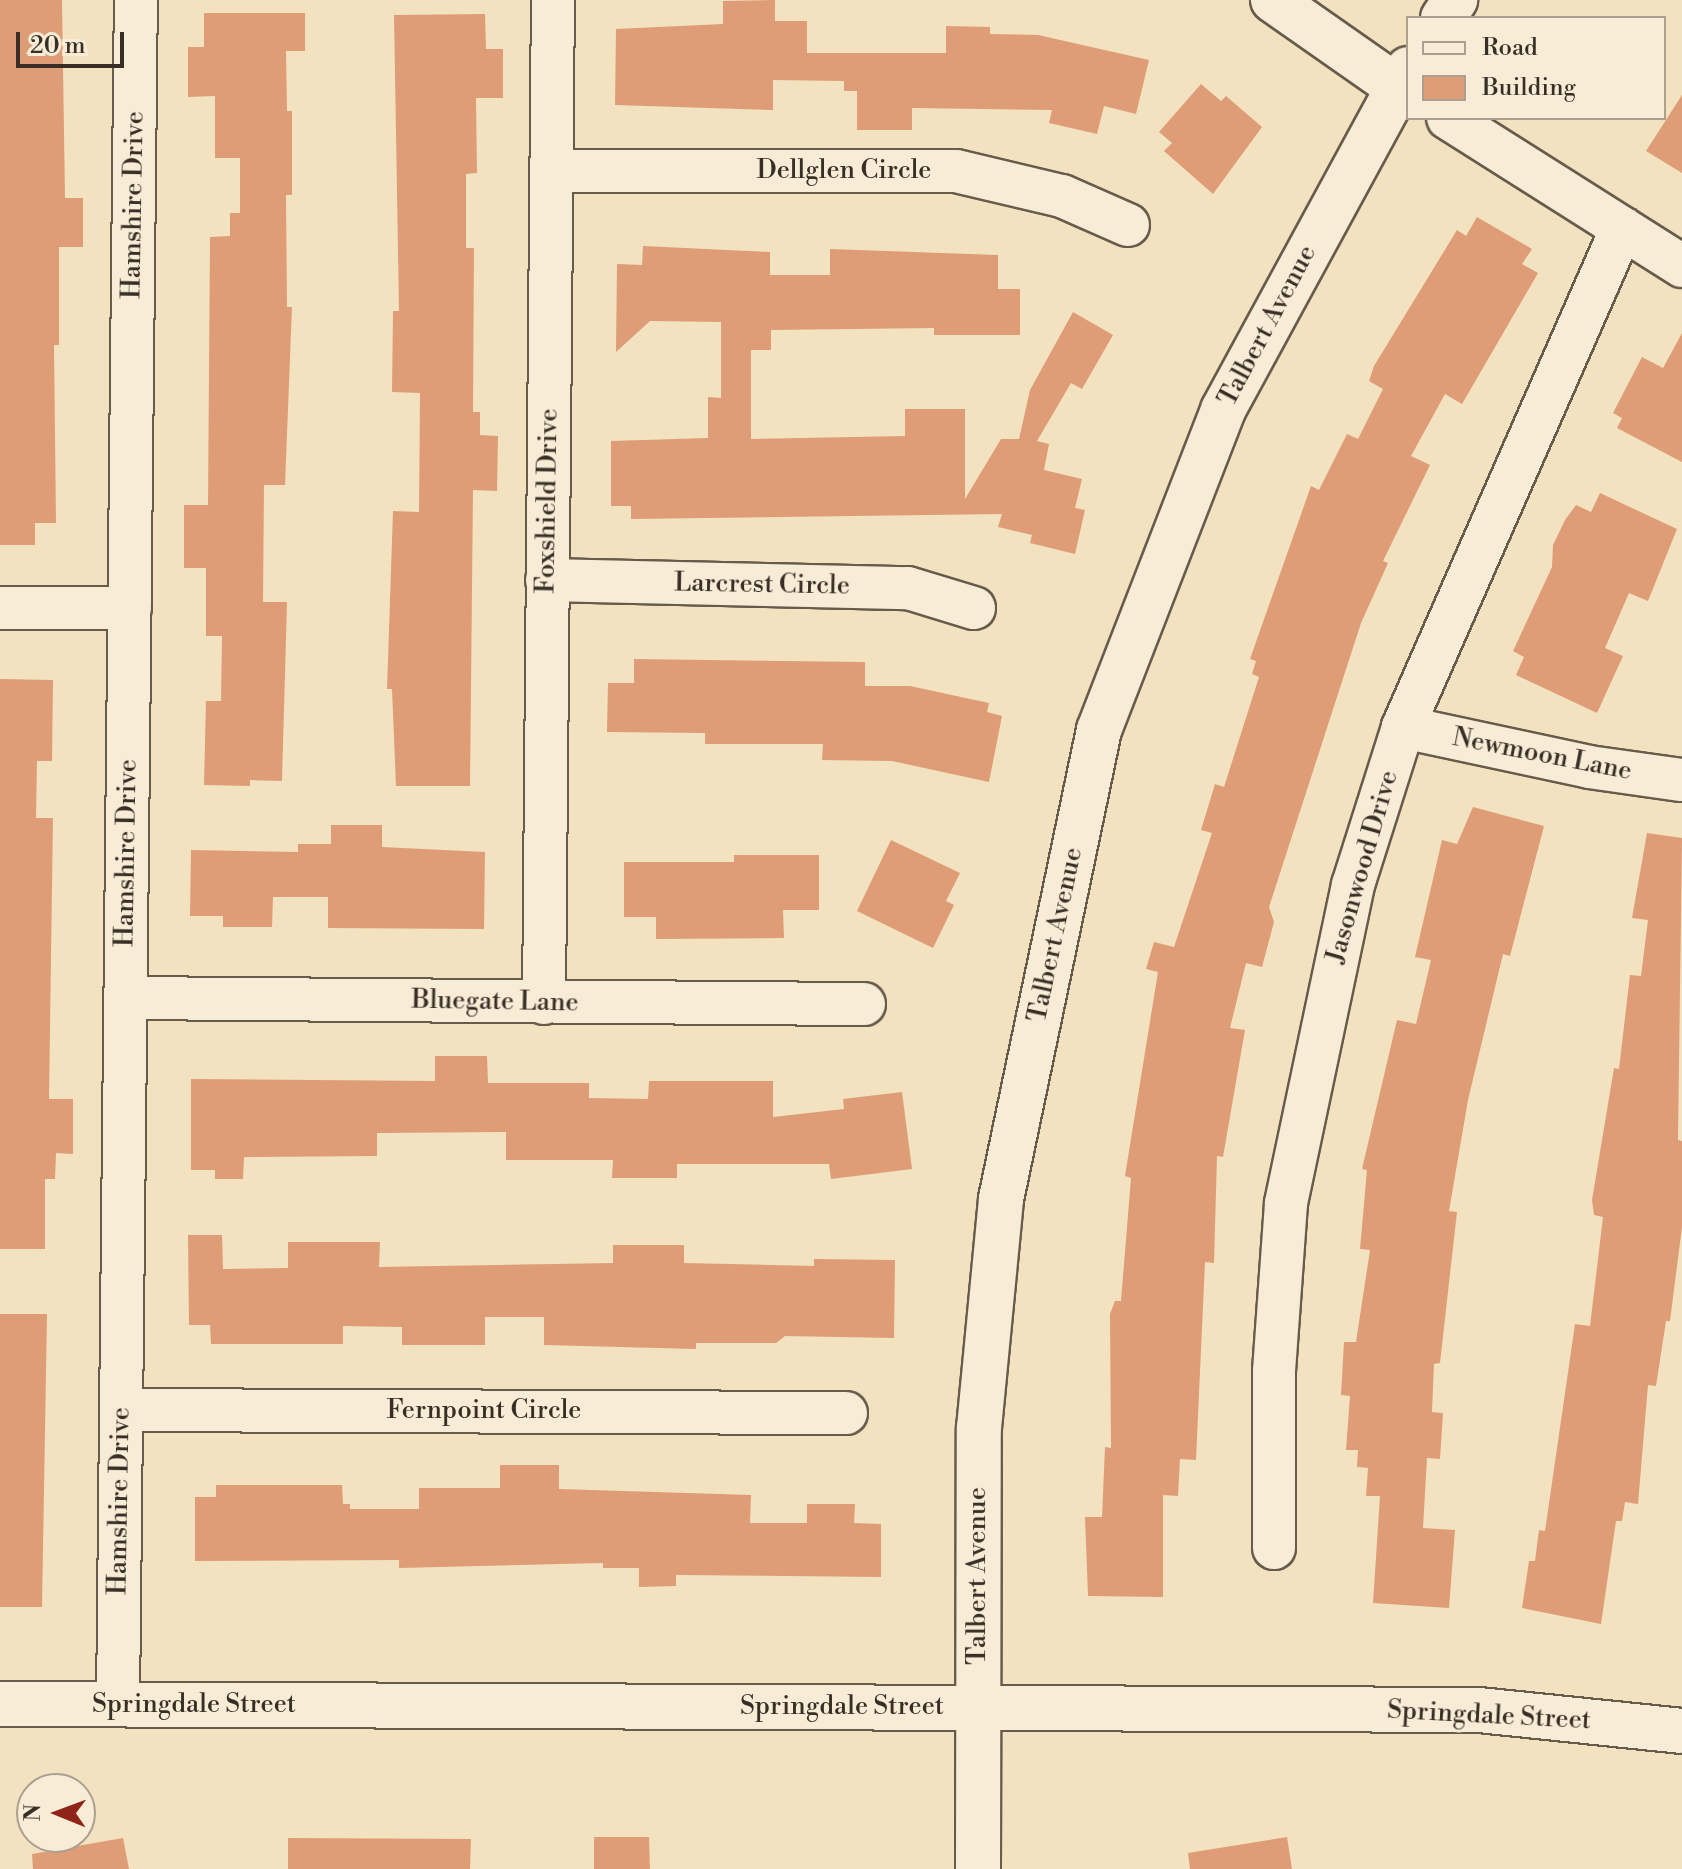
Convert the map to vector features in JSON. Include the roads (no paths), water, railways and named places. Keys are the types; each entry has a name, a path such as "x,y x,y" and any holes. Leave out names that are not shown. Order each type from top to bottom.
{"street":[{"name":"Hamshire Drive","path":"118,1705 136,0"},
{"name":"Foxshield Drive","path":"544,1003 553,0"},
{"path":"1273,0 1404,82"},
{"name":"Talbert Avenue","path":"978,1869 979,1428 1001,1199 1099,730 1223,410 1404,82"},
{"path":"1451,120 1682,266"},
{"name":"Dellglen Circle","path":"551,171 956,171 1062,196 1128,225"},
{"name":"Jasonwood Drive","path":"1274,1548 1274,1371 1286,1203 1353,885 1403,727 1622,228"},
{"name":"Larcrest Circle","path":"547,580 908,588 974,608"},
{"path":"0,608 130,608"},
{"name":"Newmoon Lane","path":"1403,727 1589,767 1682,780"},
{"name":"Bluegate Lane","path":"126,998 864,1004"},
{"name":"Fernpoint Circle","path":"121,1410 846,1413"},
{"name":"Springdale Street","path":"0,1704 1479,1710 1682,1731"}]}
